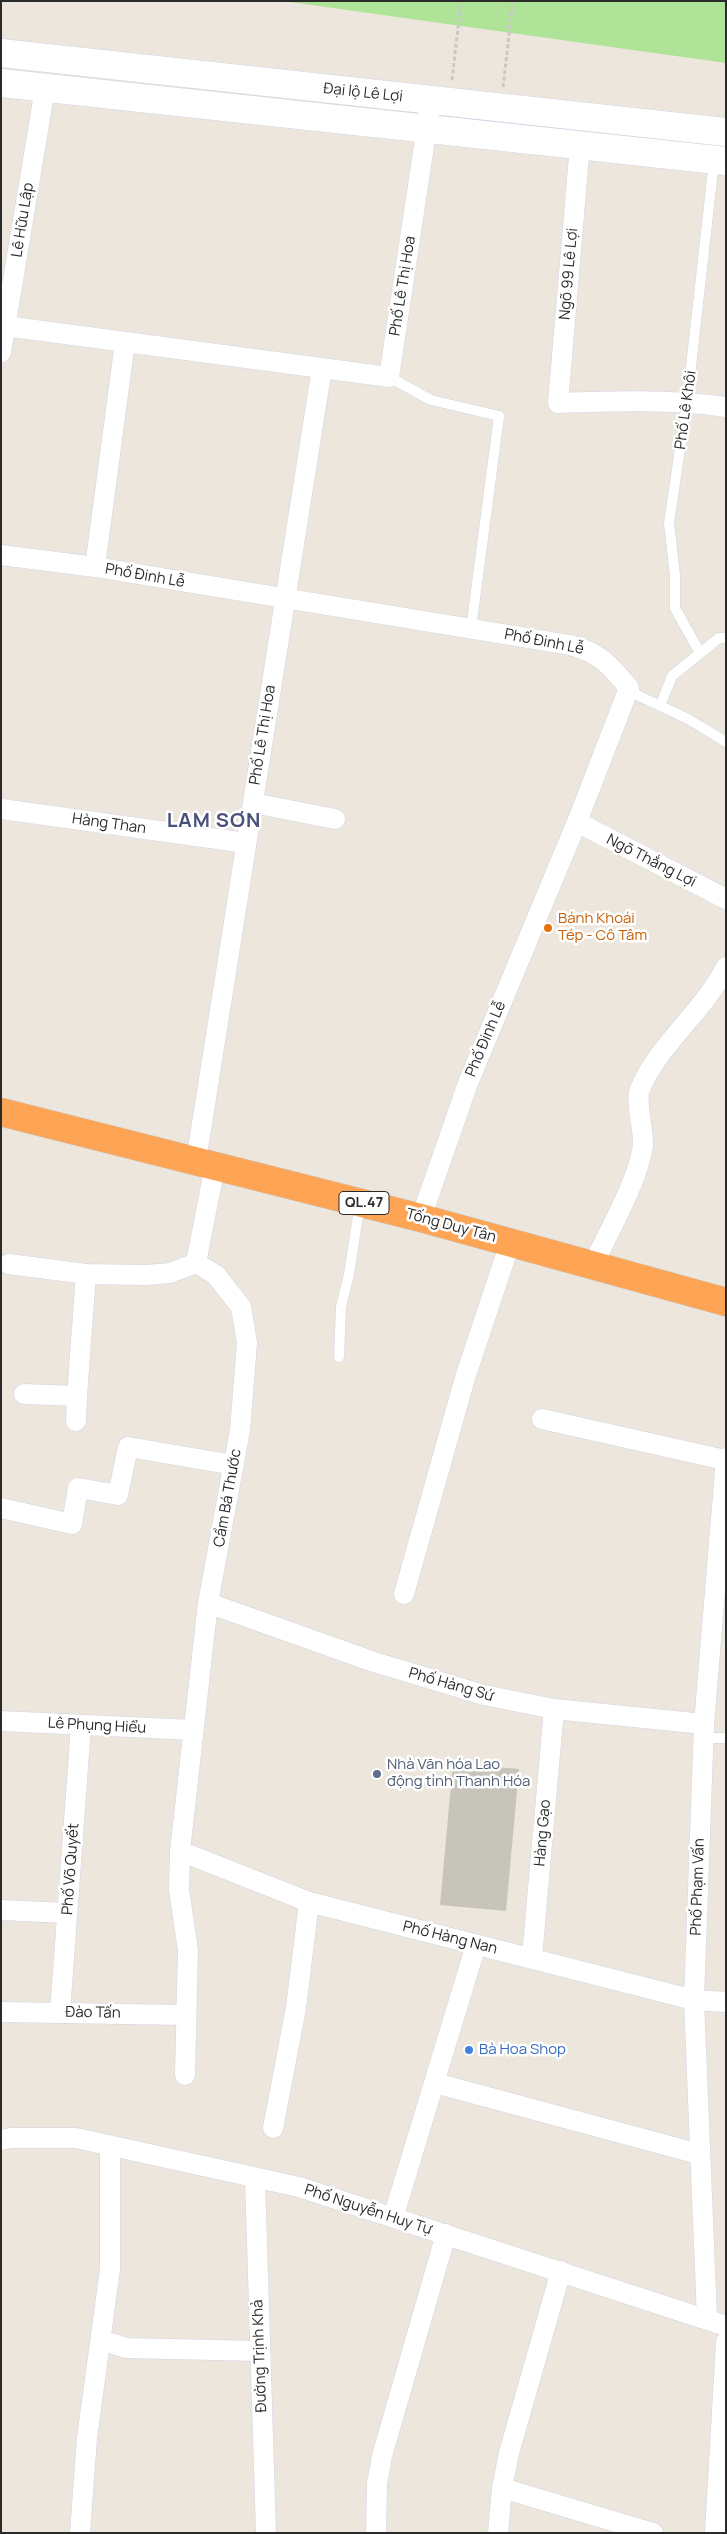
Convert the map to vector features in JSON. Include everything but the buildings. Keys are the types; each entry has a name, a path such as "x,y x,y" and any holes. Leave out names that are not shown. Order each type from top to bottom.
{"highway":[{"name":"Tống Duy Tân","path":"1,1112 360,1202 726,1302"}],"main road":[{"name":"Đại lộ Lê Lợi","path":"1,53 726,132"},
{"name":"Đại lộ Lê Lợi","path":"1,83 720,160"}],"street":[{"name":"Lê Hữu Lập","path":"1,352 45,88"},
{"name":"Phố Lê Thị Hoa","path":"389,376 428,128 440,101"},
{"name":"Ngõ 99 Lê Lợi","path":"580,144 558,403 645,400 687,402"},
{"path":"5,326 389,376"},
{"path":"95,567 125,342"},
{"name":"Phố Lê Thị Hoa","path":"205,1164 246,843 322,368"},
{"path":"687,402 726,407"},
{"name":"Phố Đinh Lễ","path":"1,555 95,567 590,650 608,662 628,688 577,822 468,1083 421,1218"},
{"path":"253,803 335,819"},
{"name":"Hàng Than","path":"1,809 246,843"},
{"name":"Ngõ Thắng Lợi","path":"577,822 726,899"},
{"path":"593,1266 631,1186 643,1146 639,1091 649,1071 714,989 726,967"},
{"path":"9,1264 86,1274 170,1273 196,1263 205,1164"},
{"path":"404,1594 465,1378 510,1242"},
{"name":"Cầm Bá Thước","path":"185,2075 188,1950 179,1890 180,1851 208,1604 240,1430 248,1344 241,1307 216,1275 196,1263"},
{"path":"76,1421 86,1274"},
{"path":"24,1394 77,1396"},
{"path":"542,1419 726,1459"},
{"path":"1,1508 72,1524 78,1488 118,1495 128,1447 234,1465"},
{"name":"Phố Phạm Vấn","path":"707,2318 694,2000 704,1731 726,1459"},
{"name":"Phố Hàng Sứ","path":"208,1604 374,1662 484,1695 554,1709 704,1731"},
{"name":"Hàng Gạo","path":"532,1957 554,1709"},
{"name":"Lê Phụng Hiểu","path":"1,1721 193,1730"},
{"name":"Phố Võ Quyết","path":"60,2012 82,1726"},
{"name":"Phố Hàng Nan","path":"180,1851 309,1902 476,1945 532,1957 694,2000 726,2002"},
{"path":"273,2128 296,2008 309,1902"},
{"path":"1,1910 67,1913"},
{"path":"393,2218 436,2084 476,1945"},
{"name":"Đào Tấn","path":"1,2012 185,2015"},
{"path":"436,2084 699,2154"},
{"name":"Phố Nguyễn Huy Tự","path":"1,2140 11,2138 76,2138 299,2187 707,2318 726,2326"},
{"path":"80,2533 87,2438 110,2269 110,2146"},
{"name":"Đường Trịnh Khả","path":"255,2178 266,2533"},
{"path":"376,2533 377,2484 382,2456 446,2234"},
{"path":"498,2533 502,2488 509,2453 561,2271"},
{"path":"101,2340 126,2348 260,2351"},
{"path":"716,2533 726,2342"},
{"path":"502,2488 653,2533"}],"lane":[{"name":"Phố Lê Khôi","path":"700,653 675,608 675,575 669,523 720,160"},
{"path":"389,376 431,400 499,416 471,629"},
{"path":"660,706 672,676 719,638 726,638"},
{"path":"628,688 637,695 726,742"},
{"path":"339,1358 341,1308 350,1274 360,1202"},
{"path":"704,1731 726,1738"}],"path":[{"path":"440,101 461,1"},
{"path":"500,108 513,1"}],"green space":[{"path":"283,1 726,1 726,63"}],"place":[{"name":"Bánh Khoái Tép - Cô Tâm","path":"548,928"},
{"name":"Nhà Văn hóa Lao động tỉnh Thanh Hóa","path":"377,1774"},
{"name":"Bà Hoa Shop","path":"469,2050"}],"district":[{"name":"LAM SƠN","path":"214,821"}]}
